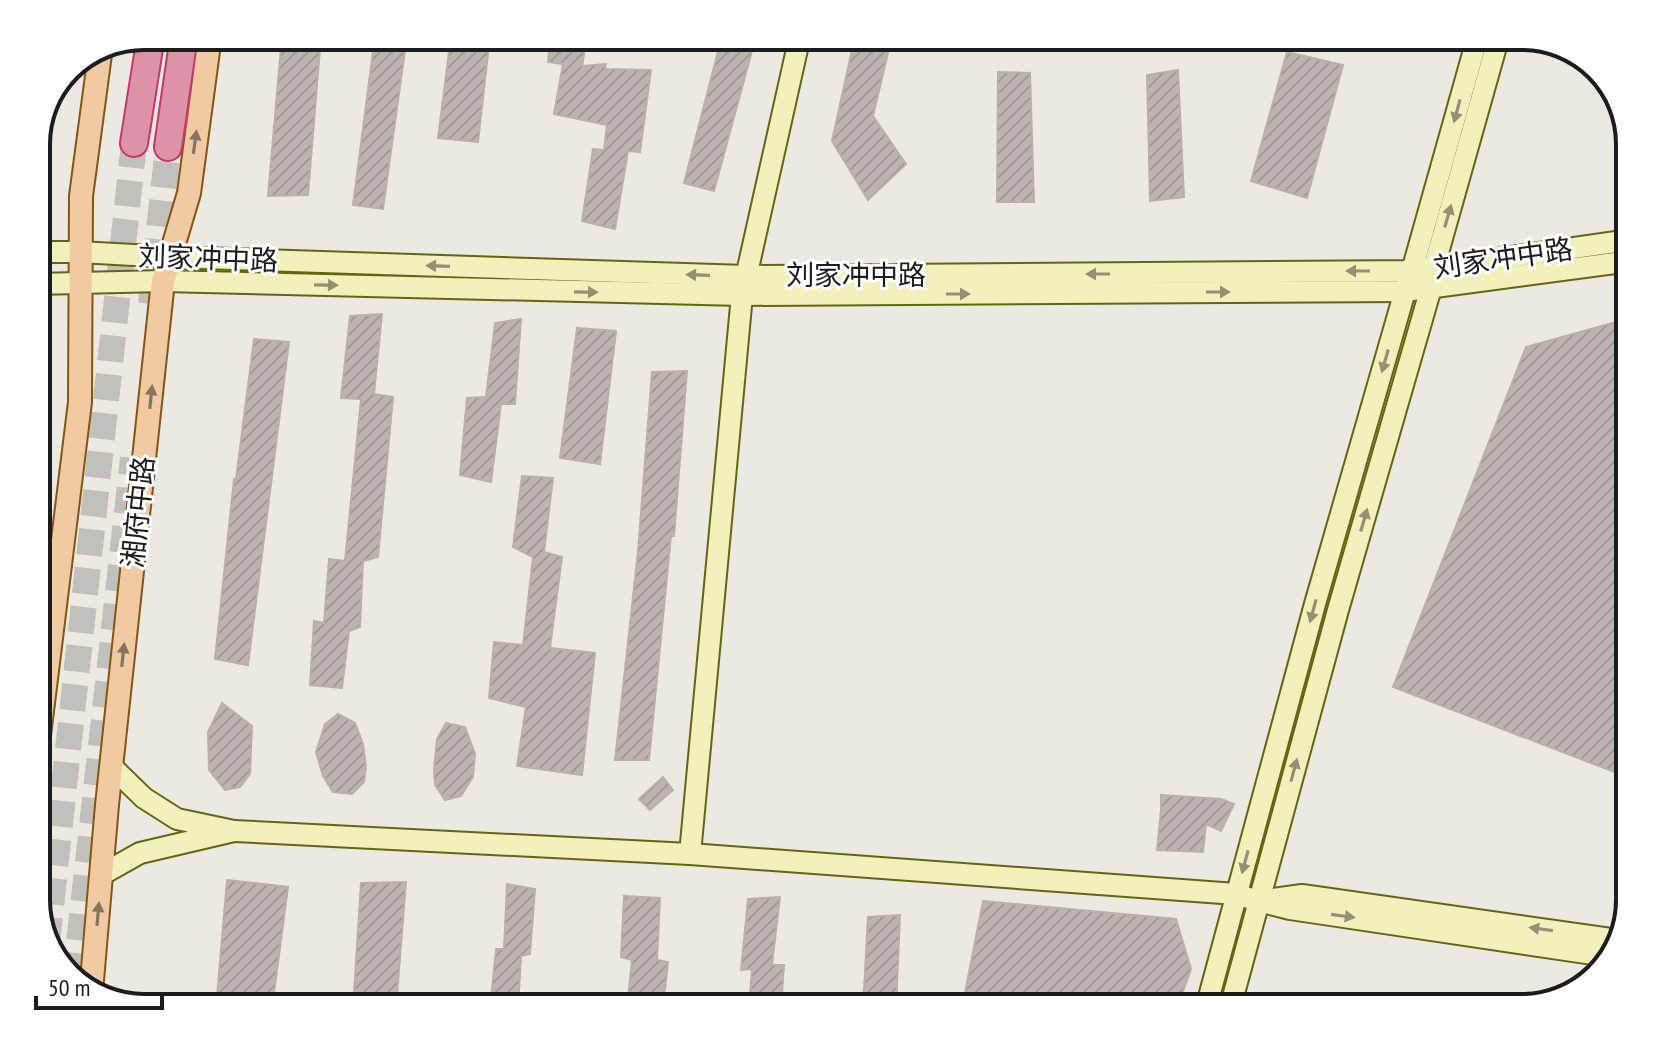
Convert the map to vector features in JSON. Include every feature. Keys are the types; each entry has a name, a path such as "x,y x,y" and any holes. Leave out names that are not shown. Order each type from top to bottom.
{"highway":[{"path":"134,143 149,50"},
{"path":"168,147 182,50"}],"main road":[{"name":"湘府中路","path":"92,978 111,766 163,281 189,193 208,50"},
{"path":"690,854 744,286 797,50"},
{"path":"1210,994 1319,589 1474,50"},
{"path":"1234,994 1495,50"},
{"path":"50,646 80,402 81,196 99,62"},
{"name":"刘家冲中路","path":"50,252 744,286 1412,271 1616,242"},
{"name":"刘家冲中路","path":"50,284 163,281 1405,291 1616,263"},
{"path":"111,766 144,798 177,819 234,831 690,854 1236,894 1290,909 1598,955"},
{"path":"101,875 140,853 234,831"},
{"path":"1258,901 1302,895 1608,939"}],"building":[{"path":"281,50 320,50 308,195 268,196"},
{"path":"373,50 405,50 383,209 353,205"},
{"path":"449,50 488,50 478,142 438,138"},
{"path":"549,50 585,50 582,66 606,64 605,69 651,70 640,152 628,151 615,229 582,221 593,149 604,150 607,125 554,114 563,64 548,62"},
{"path":"718,50 752,50 714,191 684,183"},
{"path":"852,50 889,50 873,116 906,164 868,200 832,141"},
{"path":"1287,52 1343,65 1307,198 1251,181"},
{"path":"1178,70 1184,197 1150,201 1147,75"},
{"path":"998,72 1030,73 1034,202 997,202"},
{"path":"382,314 374,394 393,397 378,557 363,561 360,627 349,631 342,688 310,685 314,621 324,623 329,559 345,561 361,399 341,398 350,316"},
{"path":"521,319 515,404 501,404 491,482 460,475 467,398 486,397 495,323"},
{"path":"1616,322 1616,773 1393,687 1526,347"},
{"path":"577,328 616,331 600,464 560,458"},
{"path":"254,339 289,342 248,665 215,659 234,479"},
{"path":"687,371 674,536 671,536 649,760 615,760 638,551 652,372"},
{"path":"522,476 553,478 544,552 562,557 550,648 595,653 582,775 517,766 526,707 489,698 494,642 523,645 533,557 513,547"},
{"path":"222,703 252,726 250,774 240,787 225,790 209,770 208,732"},
{"path":"338,714 355,723 363,744 364,782 352,794 333,792 323,776 316,752 325,724"},
{"path":"446,723 465,727 475,754 473,777 461,796 445,800 435,785 434,768 437,739"},
{"path":"663,777 673,790 650,810 639,799"},
{"path":"1161,795 1221,799 1234,804 1221,831 1206,824 1203,852 1157,850"},
{"path":"227,880 288,887 274,994 217,994"},
{"path":"406,882 397,994 354,994 361,883"},
{"path":"507,884 535,889 530,954 521,956 519,994 491,994 496,949 504,949"},
{"path":"624,896 660,898 657,960 668,962 665,994 628,994 632,960 621,957"},
{"path":"780,897 772,965 784,965 782,994 750,994 752,969 741,970 748,899"},
{"path":"983,901 1176,919 1191,969 1182,994 965,994"},
{"path":"900,915 897,994 864,994 868,917"}],"tunnel":[{"path":"51,910 134,143"},
{"path":"151,304 168,147"},
{"path":"77,964 133,458"}]}
